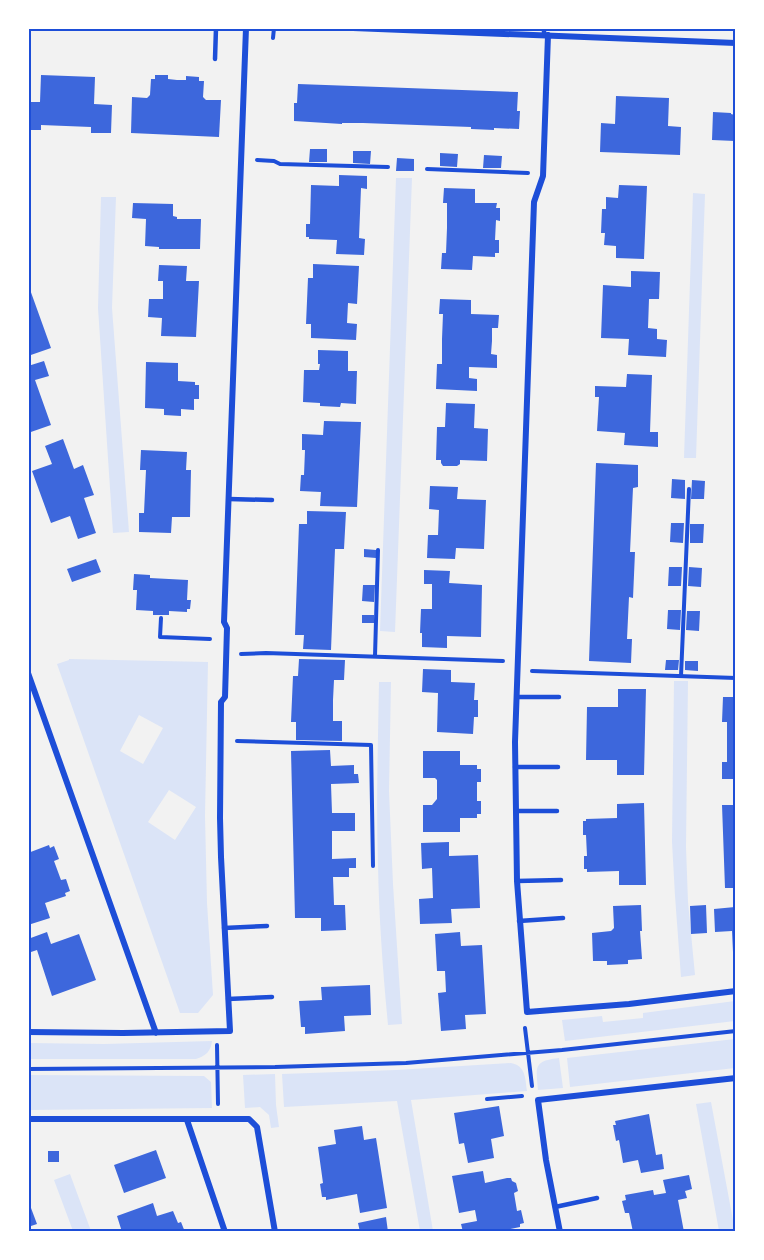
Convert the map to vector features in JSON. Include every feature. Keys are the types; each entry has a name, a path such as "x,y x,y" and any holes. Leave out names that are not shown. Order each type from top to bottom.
{"street":[{"path":"28,1032 230,1031 220,857 221,702 225,697 227,628 224,622 246,28"},
{"path":"353,28 545,33 735,43"},
{"path":"545,33 543,176 534,202 516,697 517,881 527,1012 628,1004 735,991"},
{"path":"28,673 156,1032"},
{"path":"560,1232 546,1160 538,1100 735,1078"},
{"path":"28,1119 249,1119 257,1127 275,1232"},
{"path":"187,1120 225,1232"}],"lane":[{"path":"215,59 216,28"},
{"path":"229,499 272,500"},
{"path":"516,697 559,697"},
{"path":"515,767 558,768"},
{"path":"516,811 557,811"},
{"path":"517,881 561,880"},
{"path":"519,921 563,918"},
{"path":"225,928 267,926"},
{"path":"228,999 272,997"},
{"path":"555,1207 597,1198"}],"path":[{"path":"273,38 274,28"},
{"path":"251,160 274,161 280,164 388,167"},
{"path":"427,169 526,172"},
{"path":"681,676 688,489"},
{"path":"375,656 378,550"},
{"path":"160,618 160,637 217,639"},
{"path":"234,654 266,653 508,661"},
{"path":"528,671 735,678"},
{"path":"231,741 371,745 373,866"},
{"path":"525,1024 533,1090"},
{"path":"28,1069 406,1062 528,1053 735,1031"},
{"path":"216,1042 219,1108"},
{"path":"487,1099 527,1096"}],"shaded area":[{"path":"396,178 412,178 395,632 380,631"},
{"path":"693,193 705,194 696,458 684,458"},
{"path":"101,197 116,197 112,308 129,532 113,533 98,308"},
{"path":"69,660 208,662 205,816 207,903 213,995 198,1013 180,1013 57,664","holes":["139,715 163,728 143,764 120,751","169,790 196,807 175,840 148,822"]},
{"path":"674,681 688,681 686,847 688,902 695,975 681,977 672,842"},
{"path":"379,682 391,682 389,791 402,1024 388,1025 379,885 377,796"},
{"path":"735,1001 735,1021 565,1041 562,1020 602,1016 603,1022 643,1018 643,1013"},
{"path":"735,1039 735,1068 570,1087 567,1058"},
{"path":"212,1041 207,1053 196,1059 29,1059 29,1043 104,1044"},
{"path":"559,1058 563,1088 538,1090 538,1066 544,1061"},
{"path":"511,1063 522,1070 527,1091 411,1100 433,1231 420,1231 397,1101 284,1107 282,1074"},
{"path":"275,1074 279,1127 271,1128 269,1115 260,1107 245,1108 243,1075"},
{"path":"29,1075 204,1076 211,1082 212,1108 29,1110"},
{"path":"711,1102 735,1231 719,1231 696,1104"},
{"path":"70,1174 91,1231 73,1231 54,1180"}],"building":[{"path":"41,75 95,77 94,104 112,105 111,133 91,133 91,127 41,125 41,130 28,130 28,102 40,102"},
{"path":"155,75 168,75 168,79 177,80 186,80 186,76 199,77 199,81 204,81 203,97 206,100 221,100 219,137 131,133 132,97 147,98 150,95 151,79 155,79"},
{"path":"298,84 518,92 519,129 494,128 494,130 471,129 471,127 294,121 294,103 297,103"},
{"path":"616,96 669,98 668,126 681,127 680,155 600,152 601,123 615,124"},
{"path":"713,112 735,115 735,141 712,140"},
{"path":"310,149 327,149 327,162 309,162"},
{"path":"353,151 371,151 370,164 353,163"},
{"path":"440,153 458,154 457,167 440,166"},
{"path":"484,155 502,156 501,168 483,168"},
{"path":"397,158 414,159 414,171 396,171"},
{"path":"339,175 367,176 367,189 361,188 359,238 365,239 364,255 336,254 337,240 306,237 306,224 310,224 311,185 339,186"},
{"path":"619,185 647,186 644,259 616,258 616,246 604,245 605,233 601,233 602,209 606,209 606,197 618,198"},
{"path":"444,188 475,189 475,203 497,203 496,208 500,208 500,221 496,220 495,240 499,240 499,253 495,253 495,257 473,256 472,270 441,269 442,253 446,253 447,228 447,203 443,203"},
{"path":"133,203 173,204 173,216 177,219 201,219 200,249 159,249 159,247 145,246 146,219 132,218"},
{"path":"313,264 359,266 357,304 348,303 347,323 357,324 356,340 311,338 311,324 306,324 308,278 313,278"},
{"path":"159,265 187,266 186,281 199,281 196,337 161,336 162,318 148,317 149,299 163,299 163,281 158,281"},
{"path":"631,271 660,272 659,299 649,299 648,328 657,329 657,339 667,340 666,357 628,355 629,339 601,338 603,285 631,287"},
{"path":"28,284 51,348 28,356"},
{"path":"440,299 471,300 471,314 499,315 498,328 492,328 491,354 497,355 497,368 469,367 469,378 477,379 477,391 436,389 437,364 442,364 443,314 439,314"},
{"path":"318,350 348,351 348,371 357,371 356,404 341,403 340,407 303,402 304,370 319,370"},
{"path":"44,361 49,376 35,380 51,425 28,433 28,366"},
{"path":"146,362 178,363 178,381 195,382 195,385 199,385 199,399 194,399 194,410 181,409 181,416 164,415 164,409 145,408"},
{"path":"627,374 652,375 650,432 658,432 658,447 624,445 625,433 597,431 599,397 595,397 595,386 626,387"},
{"path":"446,403 475,404 474,428 488,429 487,461 460,460 457,466 443,466 441,460 436,460 437,427 445,427"},
{"path":"324,421 361,422 357,507 320,506 321,492 300,491 301,475 304,475 305,450 302,450 302,434 323,435"},
{"path":"63,439 74,469 83,465 94,495 84,498 96,533 78,539 70,516 51,523 32,471 52,464 45,446"},
{"path":"141,450 187,452 186,470 191,470 190,517 172,517 171,533 139,532 139,513 144,513 146,470 140,470"},
{"path":"596,463 638,465 638,487 633,488 630,552 635,552 633,598 629,597 627,639 632,639 631,663 589,661"},
{"path":"672,479 685,480 685,499 671,498"},
{"path":"692,480 705,481 704,499 691,499"},
{"path":"430,486 458,487 457,499 486,500 484,549 456,548 455,559 427,558 428,535 438,535 439,510 429,509"},
{"path":"307,511 346,512 344,549 335,549 331,650 303,649 304,635 295,635 299,524 307,524"},
{"path":"671,523 684,523 683,543 670,542"},
{"path":"690,524 704,524 703,543 690,543"},
{"path":"364,549 376,550 376,558 364,557"},
{"path":"96,559 101,572 72,582 67,569"},
{"path":"669,567 682,567 681,586 668,586"},
{"path":"689,567 702,568 701,587 688,586"},
{"path":"424,570 450,571 449,583 482,585 481,637 447,636 447,648 422,647 421,609 432,609 432,584 424,584"},
{"path":"134,574 150,575 150,578 188,580 187,600 191,600 190,609 187,609 187,612 169,611 169,615 153,615 153,611 136,610 137,590 133,590"},
{"path":"363,585 375,585 374,602 362,601"},
{"path":"668,610 681,610 680,630 667,629"},
{"path":"687,611 700,611 699,631 686,630"},
{"path":"362,615 374,615 374,623 362,623"},
{"path":"299,659 345,660 344,680 334,680 333,700 333,721 342,721 342,741 296,740 296,722 291,722 293,676 298,676"},
{"path":"666,660 679,660 678,670 665,670"},
{"path":"685,661 698,661 698,671 685,670"},
{"path":"423,669 451,670 451,682 475,683 474,700 478,700 478,717 474,717 473,734 437,732 438,693 422,692"},
{"path":"618,689 646,689 644,775 617,775 617,760 586,760 587,707 618,707"},
{"path":"723,697 735,697 735,779 722,779 722,762 727,762 727,722 722,722"},
{"path":"330,750 331,766 354,765 354,774 358,774 359,783 331,784 332,813 355,813 355,831 332,831 332,859 356,858 356,868 349,868 349,877 333,877 334,905 345,905 346,930 321,931 321,918 295,918 291,751"},
{"path":"423,751 460,751 460,765 477,765 477,769 481,769 481,782 477,782 477,801 481,801 481,814 477,814 477,818 460,818 460,832 423,832 423,805 432,805 437,799 437,780 423,778"},
{"path":"644,803 646,885 619,885 619,871 587,872 587,869 584,869 584,856 587,856 583,821 617,818 617,804"},
{"path":"722,805 735,805 735,888 725,888"},
{"path":"449,842 449,856 478,855 480,908 451,909 452,923 420,924 419,899 433,898 432,868 422,869 421,843"},
{"path":"49,845 50,848 54,846 59,859 54,861 61,880 66,879 70,891 65,893 66,896 45,903 50,918 28,925 28,853"},
{"path":"641,905 642,959 628,960 628,964 607,965 607,961 593,961 592,933 611,931 614,928 613,906"},
{"path":"706,905 707,933 691,934 690,906"},
{"path":"735,907 735,952 733,952 732,931 715,932 714,909"},
{"path":"47,932 51,944 79,934 96,980 52,996 37,950 28,953 28,939"},
{"path":"460,932 461,946 482,945 486,1014 465,1015 466,1029 441,1031 438,993 446,992 445,971 437,971 435,934"},
{"path":"370,985 371,1015 344,1016 345,1031 305,1034 305,1027 301,1027 299,1001 322,1000 321,987"},
{"path":"499,1106 504,1136 491,1139 494,1158 468,1163 464,1143 459,1144 454,1113"},
{"path":"649,1114 656,1155 662,1154 664,1169 641,1173 638,1160 623,1163 619,1140 616,1141 613,1125 616,1125 615,1121"},
{"path":"362,1126 364,1140 376,1138 387,1208 360,1213 357,1194 326,1200 326,1197 322,1197 320,1184 323,1183 318,1147 336,1144 334,1130"},
{"path":"156,1150 166,1178 124,1193 114,1165"},
{"path":"48,1151 59,1151 59,1162 48,1162"},
{"path":"483,1171 485,1183 511,1178 516,1183 518,1191 514,1193 517,1211 521,1210 524,1223 520,1224 520,1227 495,1232 463,1232 461,1224 477,1221 475,1210 459,1213 452,1176"},
{"path":"689,1175 692,1189 685,1191 687,1198 678,1200 684,1232 633,1232 629,1213 625,1213 622,1201 626,1200 625,1195 653,1190 654,1195 666,1193 663,1180"},
{"path":"28,1200 37,1224 28,1227"},
{"path":"153,1203 157,1216 173,1211 185,1232 122,1232 117,1216"},
{"path":"386,1217 388,1232 360,1232 358,1223"}]}
